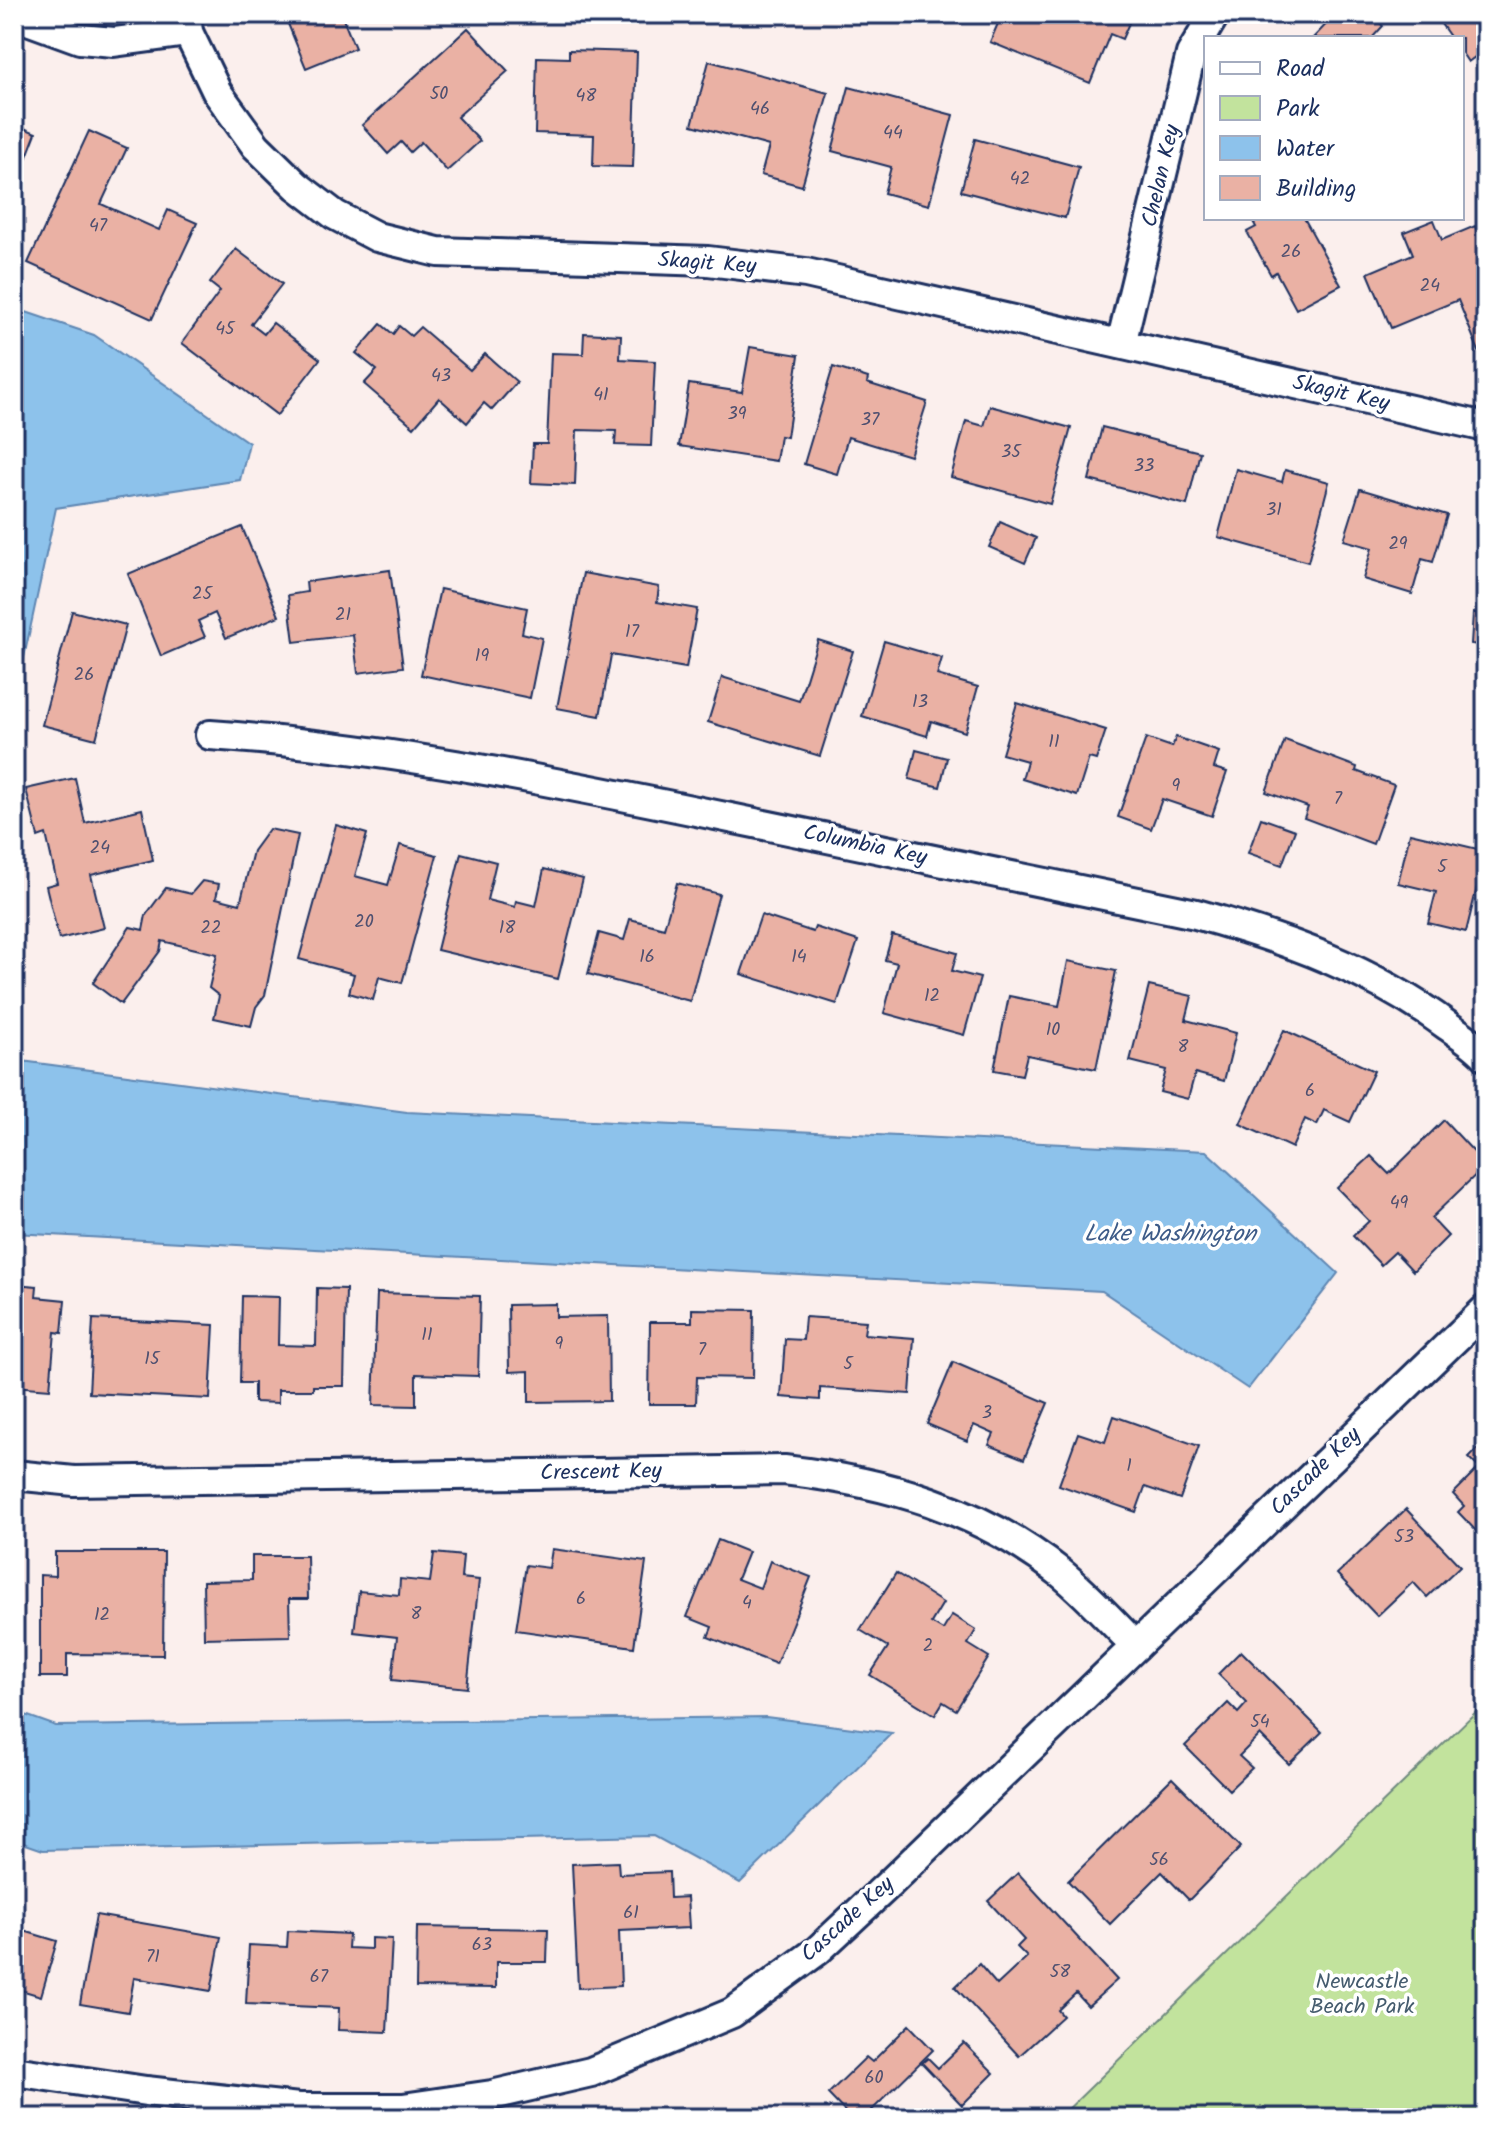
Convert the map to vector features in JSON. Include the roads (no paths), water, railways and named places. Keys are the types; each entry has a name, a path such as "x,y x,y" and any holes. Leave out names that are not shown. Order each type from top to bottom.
{"street":[{"name":"Chelan Key","path":"1121,344 1191,54 1202,31 1215,14"},
{"name":"Skagit Key","path":"14,15 80,39 114,42 187,23 217,92 256,146 306,193 335,215 377,237 438,252 708,261 806,273 1486,427"},
{"name":"Columbia Key","path":"210,735 364,751 557,782 1196,914 1269,934 1368,976 1429,1012 1486,1056"},
{"name":"Cascade Key","path":"14,2071 146,2091 283,2106 403,2108 492,2095 591,2072 732,2013 817,1951 1486,1309"},
{"name":"Crescent Key","path":"14,1475 74,1481 784,1470 837,1476 892,1488 953,1508 1022,1545 1062,1574 1136,1646"}],"water":[{"path":"14,308 94,335 249,443 240,480 56,508 14,704"},
{"name":"Lake Washington","path":"14,1044 22,1061 407,1112 1206,1151 1338,1273 1248,1389 1102,1291 14,1233"},
{"path":"14,1711 56,1726 766,1717 892,1733 740,1883 654,1836 43,1850 14,1840"}],"park label":[{"name":"Newcastle Beach Park","path":"1362,1994"}]}
